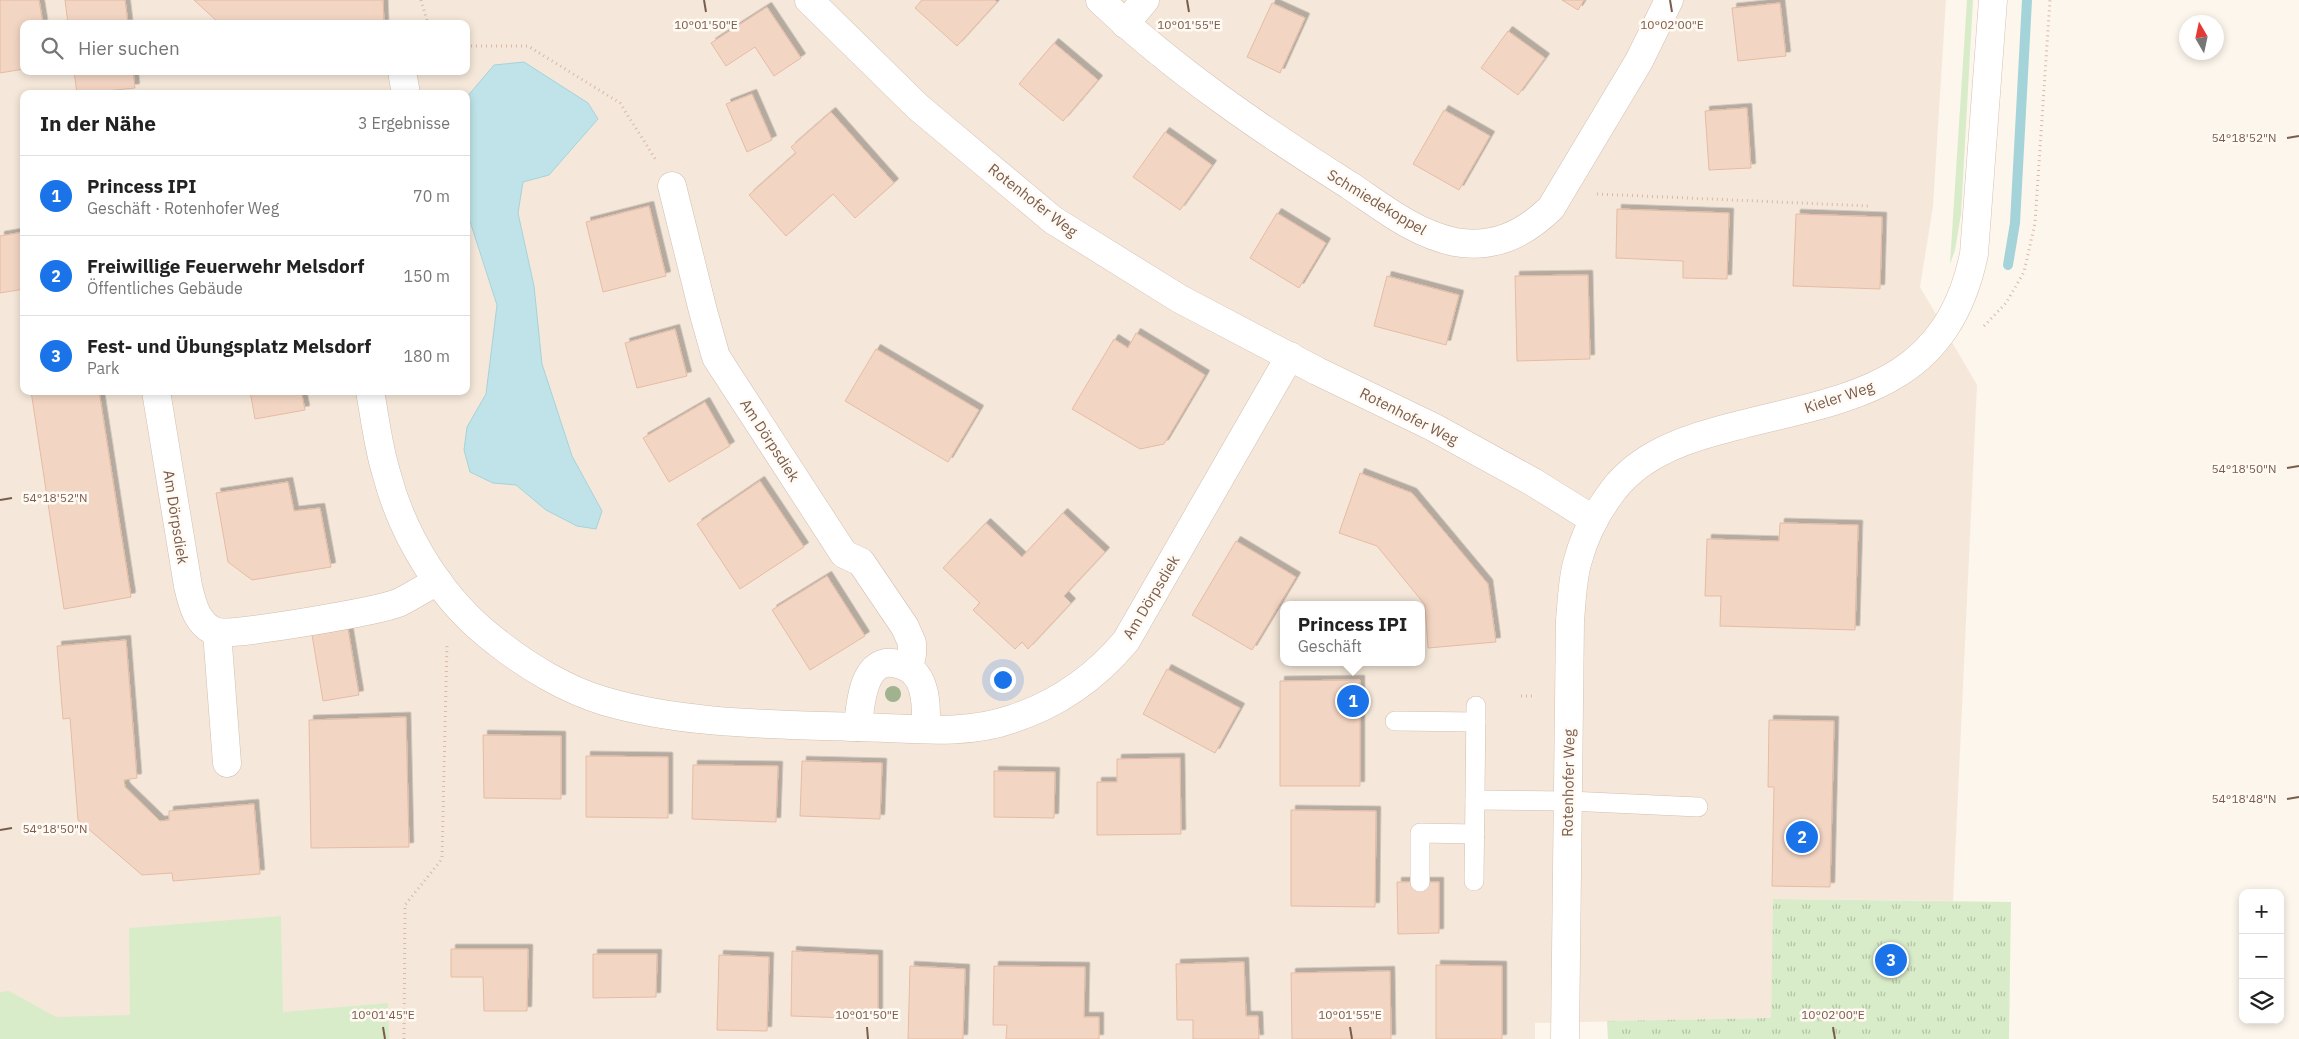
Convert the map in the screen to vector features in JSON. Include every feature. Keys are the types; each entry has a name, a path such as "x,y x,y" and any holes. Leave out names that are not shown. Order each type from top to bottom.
{"street":[{"name":"Rotenhofer Weg","path":"808,0 918,107 1053,220 1180,299 1433,427 1533,482 1594,520 1577,562 1570,620 1565,1039"},
{"name":"Schmiedekoppel","path":"1100,0 1126,24 1274,137 1417,229 1456,242 1475,243 1495,241 1518,235 1536,222 1550,208 1638,61 1669,0"},
{"path":"1126,24 1145,0"},
{"name":"Kieler Weg","path":"1594,520 1609,494 1624,478 1640,464 1669,447 1698,436 1754,420 1860,393 1893,378 1918,359 1944,329 1969,279 1974,254 1993,0"},
{"name":"Am Dörpsdiek","path":"672,186 716,357 844,554 861,562 905,627 912,642 909,668"},
{"name":"Am Dörpsdiek","path":"371,395 380,447 396,505 416,548 438,581 465,613 496,643 534,668 601,700 635,709 695,718 926,729 983,726 1012,719 1063,697 1108,662 1126,641 1290,356"},
{"name":"Am Dörpsdiek","path":"157,395 188,586 201,622 217,632"},
{"path":"227,763 217,632 244,631 374,610 398,603 438,581"},
{"path":"858,727 861,698 868,676 880,665 895,663 909,668 919,679 925,698 926,729"}],"lane":[{"path":"1395,721 1476,714 1474,881"},
{"path":"1475,800 1569,801 1698,807"},
{"path":"1420,882 1420,833 1475,834"}],"path":[{"path":"421,0 427,20"},
{"path":"470,46 528,46 620,103 672,186"},
{"path":"1567,182 1587,194 1869,206"},
{"path":"404,1039 406,905 442,859 447,635 465,613"}],"shaded area":[{"path":"0,0 1946,0 1933,206 1920,287 1977,385 1953,901 1774,899 1771,1018 1535,1023 1535,1039 0,1039"}],"green space":[{"path":"1967,0 1973,0 1961,214 1955,250 1950,264"},
{"path":"1773,899 2011,902 2009,1039 1608,1039 1607,1021 1771,1018"},
{"path":"281,916 283,1012 388,1003 389,1039 0,1039 0,992 9,991 56,1017 130,1015 129,928"}],"water":[{"path":"524,62 588,103 598,119 549,175 523,182 518,213 534,286 542,364 572,456 602,511 596,529 577,526 546,510 516,485 493,483 470,472 464,450 467,427 486,394 497,305 470,221 470,93 494,65"}],"building":[{"path":"0,0 39,0 42,20 20,20 20,70 0,73"},
{"path":"65,0 125,0 128,20 68,20"},
{"path":"194,0 383,0 384,20 216,20"},
{"path":"922,0 995,0 997,2 957,46 915,8"},
{"path":"1562,0 1584,0 1578,10"},
{"path":"1272,3 1305,18 1280,73 1247,57"},
{"path":"1780,3 1786,56 1738,61 1732,8"},
{"path":"767,7 801,58 774,76 755,47 726,66 711,43"},
{"path":"1508,31 1545,58 1518,95 1481,68"},
{"path":"1054,43 1098,80 1063,121 1019,84"},
{"path":"75,75 133,75 135,88 76,90"},
{"path":"752,94 772,140 747,152 726,104"},
{"path":"1747,108 1751,168 1709,170 1705,111"},
{"path":"1444,110 1490,136 1459,190 1413,164"},
{"path":"831,112 894,183 855,218 833,194 786,236 749,195 796,153 791,147"},
{"path":"1165,132 1212,165 1180,210 1133,177"},
{"path":"649,206 666,276 603,292 586,222"},
{"path":"1617,209 1729,213 1727,279 1683,278 1683,261 1616,258"},
{"path":"1277,213 1326,243 1299,288 1250,258"},
{"path":"1796,214 1882,217 1880,289 1793,286"},
{"path":"20,233 20,290 0,293 0,236"},
{"path":"1588,275 1590,359 1517,361 1515,276"},
{"path":"1387,276 1459,295 1446,345 1374,326"},
{"path":"675,329 687,376 637,388 625,343"},
{"path":"1136,333 1205,375 1164,444 1140,449 1072,409 1114,339 1128,348"},
{"path":"876,349 979,410 948,462 845,401"},
{"path":"32,395 100,395 131,597 64,609"},
{"path":"251,395 302,395 305,410 255,419"},
{"path":"705,402 730,446 669,482 643,438"},
{"path":"1360,473 1412,493 1488,584 1496,642 1428,648 1425,601 1422,601 1377,546 1339,533"},
{"path":"760,481 804,547 740,589 697,524"},
{"path":"288,482 294,511 320,508 331,567 252,580 228,562 216,493"},
{"path":"1063,513 1105,552 1064,596 1071,603 1028,649 1022,642 1015,649 973,610 980,603 943,568 986,523 1022,557"},
{"path":"1780,523 1858,525 1855,630 1720,626 1721,596 1705,596 1707,539 1779,541"},
{"path":"1236,541 1296,577 1252,650 1192,615"},
{"path":"827,576 865,636 810,670 772,610"},
{"path":"348,629 359,695 323,701 312,635"},
{"path":"126,640 137,778 124,780 125,787 160,821 169,820 169,811 254,804 260,874 173,881 172,873 142,875 78,820 70,718 63,719 57,646"},
{"path":"1167,669 1240,708 1215,753 1143,714"},
{"path":"1360,680 1360,786 1280,786 1280,681"},
{"path":"406,717 409,847 311,848 309,720"},
{"path":"1769,720 1834,721 1830,887 1772,886 1774,787 1768,787"},
{"path":"483,735 561,736 561,799 484,798"},
{"path":"586,756 668,757 668,818 586,817"},
{"path":"1180,758 1181,834 1097,835 1097,782 1117,782 1117,759"},
{"path":"802,761 882,763 880,819 800,816"},
{"path":"693,765 778,766 776,822 692,819"},
{"path":"994,771 1055,772 1054,818 994,817"},
{"path":"1291,810 1376,811 1375,907 1291,906"},
{"path":"1397,882 1439,882 1439,933 1398,934"},
{"path":"451,949 528,949 527,1011 484,1011 483,977 451,977"},
{"path":"792,951 878,955 878,1019 791,1016"},
{"path":"593,954 657,954 656,997 593,998"},
{"path":"719,955 769,957 767,1031 717,1030"},
{"path":"1244,962 1246,1016 1258,1016 1259,1039 1193,1039 1193,1020 1177,1020 1176,964"},
{"path":"1436,965 1502,966 1502,1039 1436,1039"},
{"path":"910,966 965,969 963,1039 908,1039"},
{"path":"994,966 1085,967 1084,1017 1099,1017 1099,1039 1006,1039 1007,1025 993,1025"},
{"path":"1390,971 1391,1039 1292,1039 1291,973"}],"waterway":[{"path":"2008,265 2015,223 2027,0"}],"place":[{"name":"Princess IPI","path":"1353,701"},
{"name":"Freiwillige Feuerwehr Melsdorf","path":"1802,837"},
{"name":"Fest- und Übungsplatz Melsdorf","path":"1891,960"}]}
